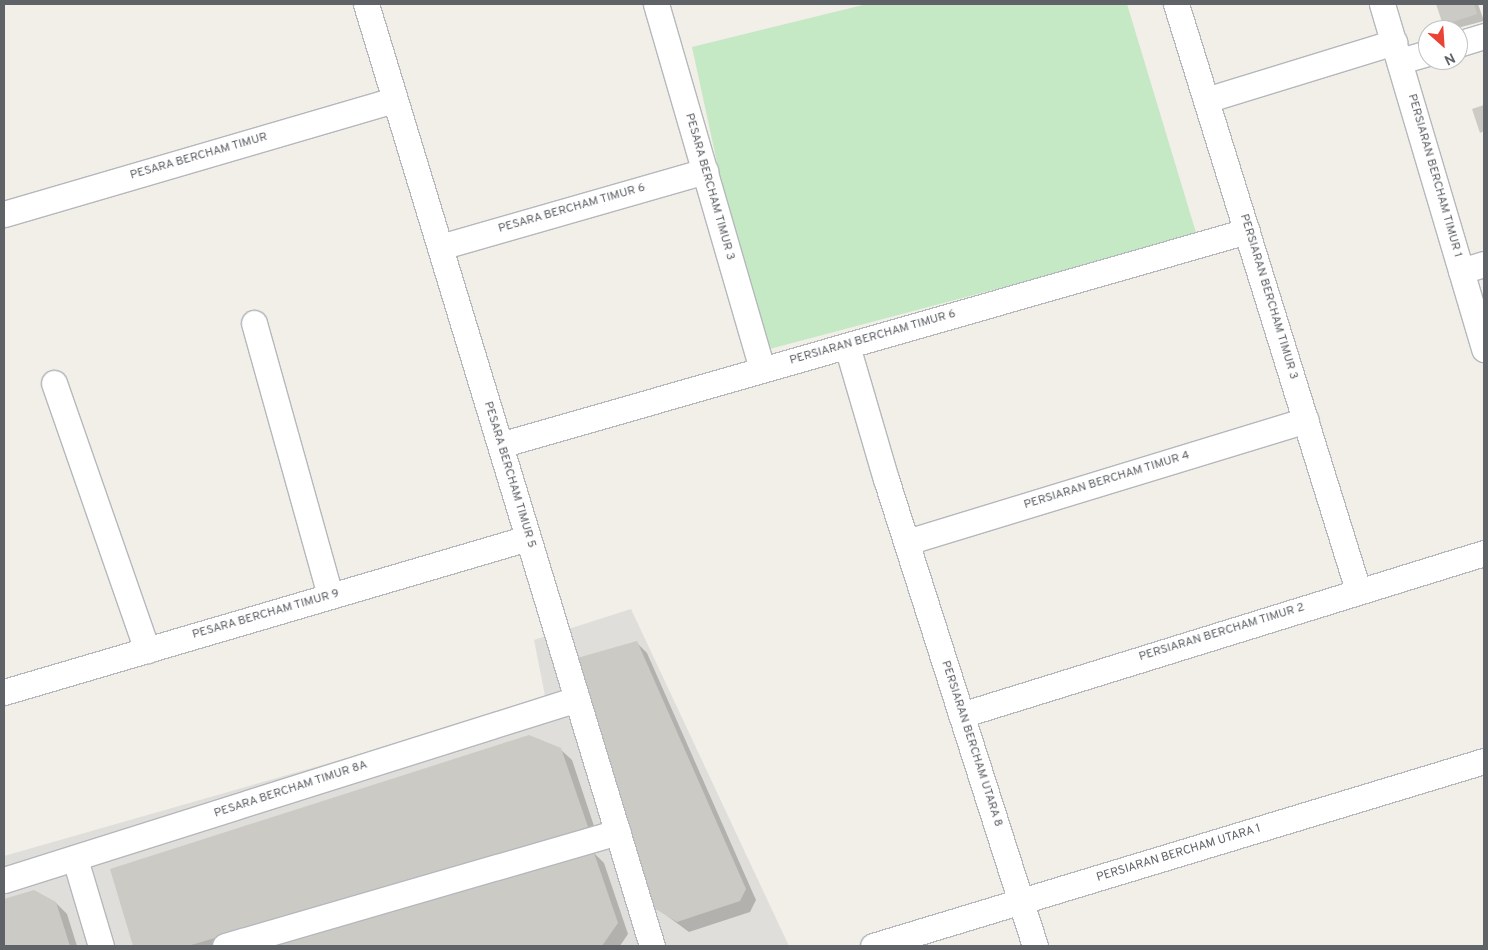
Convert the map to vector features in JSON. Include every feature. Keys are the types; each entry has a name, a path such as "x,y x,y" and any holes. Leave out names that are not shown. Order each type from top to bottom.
{"street":[{"name":"PESARA BERCHAM TIMUR 5","path":"366,4 652,946"},
{"name":"PESARA BERCHAM TIMUR 3","path":"656,4 762,369"},
{"name":"PERSIARAN BERCHAM TIMUR 3","path":"1176,4 1358,590"},
{"name":"PERSIARAN BERCHAM TIMUR 1","path":"1382,4 1473,268 1484,349"},
{"path":"1468,41 1484,36"},
{"path":"1206,100 1397,52 1418,53"},
{"name":"PESARA BERCHAM TIMUR","path":"4,214 395,100"},
{"name":"PESARA BERCHAM TIMUR 6","path":"440,247 704,171"},
{"name":"PERSIARAN BERCHAM TIMUR 6","path":"500,445 1247,231"},
{"path":"254,323 330,596"},
{"name":"PERSIARAN BERCHAM UTARA 8","path":"847,346 961,715 1035,946"},
{"path":"54,383 146,650"},
{"name":"PERSIARAN BERCHAM TIMUR 4","path":"907,542 1306,420"},
{"name":"PESARA BERCHAM TIMUR 9","path":"4,692 528,538"},
{"name":"PERSIARAN BERCHAM TIMUR 2","path":"961,715 1358,590 1484,553"},
{"name":"PESARA BERCHAM TIMUR 8A","path":"4,880 577,700"},
{"name":"PERSIARAN BERCHAM UTARA 1","path":"873,946 1484,761"},
{"path":"225,946 618,832"},
{"path":"75,858 101,946"}],"shaded area":[{"path":"631,609 789,946 4,946 4,856 546,701 534,640"}],"green space":[{"path":"867,4 1127,4 1197,236 758,352 692,47"}],"building":[{"path":"1436,4 1474,4 1477,14 1458,20 1441,20"},
{"path":"1484,105 1484,131 1480,133 1472,109"},
{"path":"637,641 746,889 740,901 677,922 654,908 577,658"},
{"path":"529,735 561,748 588,827 188,946 133,946 110,869"},
{"path":"593,850 618,923 602,946 275,946"},
{"path":"34,890 56,902 70,946 4,946 4,899"}]}
